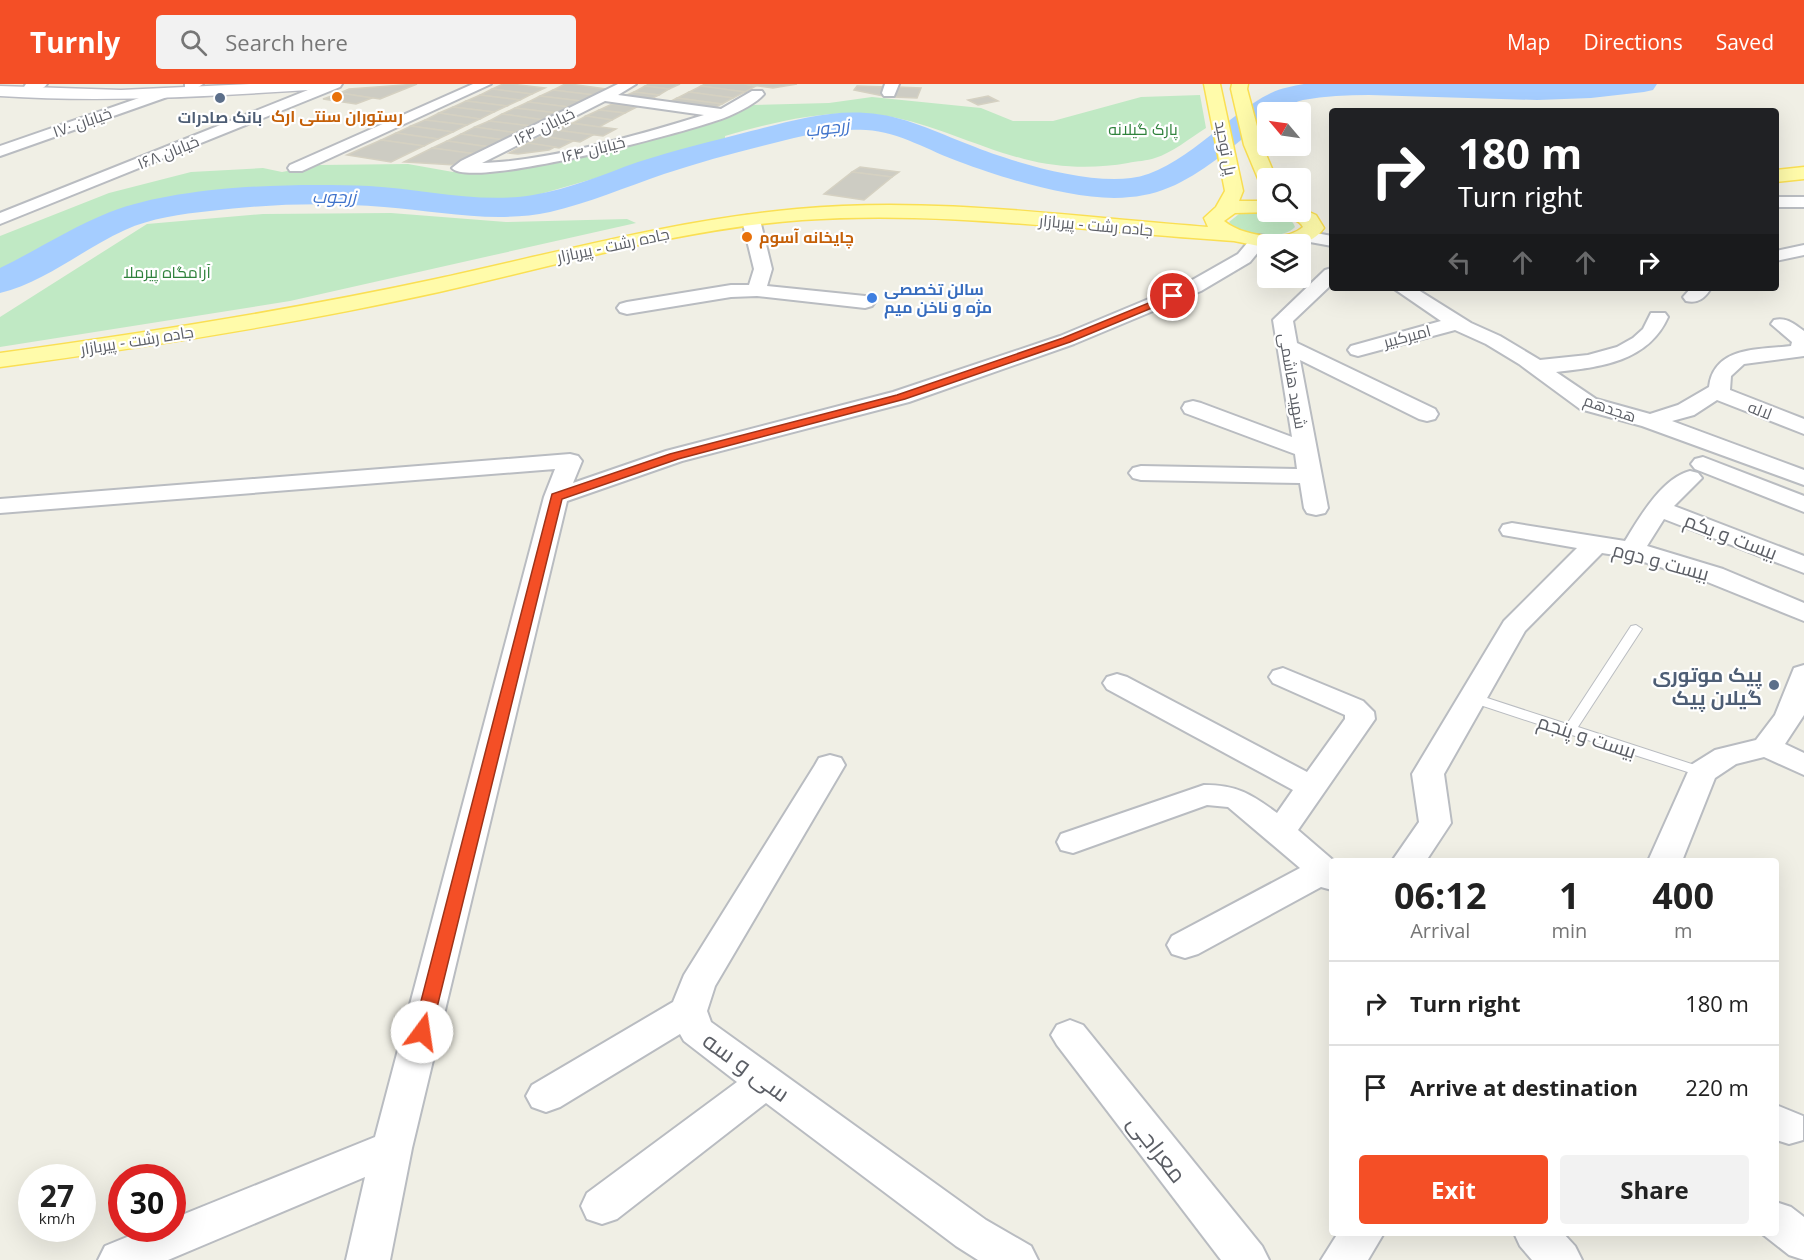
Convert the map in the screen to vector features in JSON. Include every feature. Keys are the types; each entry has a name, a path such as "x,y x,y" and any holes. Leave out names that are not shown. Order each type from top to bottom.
{"main road":[{"path":"0,90 35,86 103,89 239,84"},
{"path":"0,90 59,94 165,93 323,84"},
{"name":"پل توحید","path":"1240,84 1252,140 1262,168"},
{"name":"پل توحید","path":"1210,86 1220,120 1234,191 1221,212"},
{"path":"1779,170 1804,168"},
{"path":"1779,176 1804,173"},
{"path":"1234,191 1245,196 1257,189"},
{"path":"1080,223 1257,207"},
{"path":"1311,209 1328,212"},
{"name":"جاده رشت - پیربازار","path":"0,360 282,317 636,239 709,225 802,214 892,212 984,215 1234,235 1257,240"},
{"path":"1221,212 1215,223 1234,235"},
{"path":"1308,234 1311,232 1313,223 1311,221"},
{"name":"جاده رشت - پیربازار","path":"1311,236 1329,235"}],"street":[{"name":"خیابان ۱۶۸","path":"0,219 335,84"},
{"path":"296,168 484,84"},
{"name":"۱۶۴ خیابان","path":"460,168 629,84"},
{"name":"خیابان ۱۷۰","path":"0,151 165,93"},
{"name":"خیابان ۱۶۴","path":"460,168 485,170 547,161 683,126 724,113 758,94"},
{"path":"603,97 724,113"},
{"path":"1779,202 1804,202"},
{"path":"751,220 763,269 757,290"},
{"path":"1311,237 1329,240"},
{"path":"556,497 674,456 901,397 1067,340 1194,287 1244,258 1257,242"},
{"path":"1779,255 1804,250"},
{"name":"شهید هاشمی","path":"1316,508 1283,320 1329,277"},
{"path":"627,308 731,291 757,290 865,302"},
{"name":"هجدهم","path":"1407,291 1457,323 1493,340 1588,404 1650,422 1804,478"},
{"path":"1536,367 1588,362 1618,354 1643,340 1656,328 1658,317"},
{"name":"امیرکبیر","path":"1358,350 1457,323"},
{"path":"1650,422 1686,410 1719,390 1721,374 1738,359 1802,352 1803,340 1781,324"},
{"path":"1288,346 1427,414"},
{"name":"لاله","path":"1716,392 1804,427"},
{"path":"1193,408 1306,450"},
{"path":"0,506 570,461 556,497 392,1148 368,1260"},
{"path":"1632,550 1658,508 1696,471 1804,505"},
{"path":"1141,473 1310,476"},
{"name":"بیست و یکم","path":"1658,508 1804,565"},
{"name":"بیست و دوم","path":"1512,530 1632,550 1714,574 1804,613"},
{"path":"1411,858 1435,823 1428,774 1514,627 1596,544"},
{"path":"1767,747 1789,716 1804,674"},
{"path":"1280,832 1360,718 1359,712 1353,707 1283,677"},
{"path":"1117,683 1311,787"},
{"path":"1666,858 1702,772 1726,757 1767,747 1804,765"},
{"path":"546,1096 688,1011 697,985 830,765"},
{"path":"1073,842 1204,795 1222,795 1239,800 1328,874 1185,945"},
{"name":"سی و سه","path":"688,1011 698,1031 971,1233 1016,1260"},
{"name":"معراجی","path":"1070,1035 1247,1260"},
{"path":"602,1206 767,1081"},
{"path":"120,1260 392,1148"},
{"path":"1779,1222 1804,1242"},
{"path":"1343,1260 1361,1236"},
{"path":"1538,1236 1560,1260"}],"lane":[{"path":"1569,731 1636,629"},
{"name":"بیست و پنجم","path":"1473,698 1569,731 1702,772"}],"green space":[{"name":"پارک گیلانه","path":"1200,95 1206,128 1161,156 1115,165 1076,167 1024,159 904,120 886,116 845,113 804,117 744,131 725,136 725,141 537,195 504,202 468,200 433,194 347,191 255,193 177,203 121,216 0,271 0,236 109,193 191,172 263,168 282,172 319,165 408,164 453,172 496,170 725,117 751,105 829,103 872,97 981,108 1013,121 1053,121 1141,97"},
{"path":"1257,212 1257,222 1292,222 1295,227 1281,234 1257,235 1242,232 1229,222 1239,214"},
{"name":"آرامگاه پیرملا","path":"391,213 506,222 627,219 636,223 290,301 0,347 0,317 147,224 263,214"}],"building":[{"path":"417,84 380,99 340,93 349,89"},
{"path":"503,84 545,88 532,94 492,89"},
{"path":"565,84 606,89 594,95 553,90"},
{"path":"680,84 669,89 645,86"},
{"path":"705,84 756,86 745,92 701,86"},
{"path":"744,84 797,84 773,88"},
{"path":"645,86 669,89 659,95 634,92"},
{"path":"701,86 745,92 733,98 689,92"},
{"path":"857,86 887,87 883,96 854,90"},
{"path":"897,87 921,88 917,98 893,97"},
{"path":"492,89 532,94 520,100 480,95"},
{"path":"553,90 594,95 581,101 540,96"},
{"path":"634,92 659,95 647,101 622,97"},
{"path":"689,92 733,98 722,104 677,98"},
{"path":"340,93 372,98 356,104 323,99"},
{"path":"480,95 520,100 507,106 466,101"},
{"path":"540,96 581,101 569,107 528,102"},
{"path":"988,96 998,101 978,105 968,100"},
{"path":"677,98 722,104 710,110 665,104"},
{"path":"466,101 507,106 494,112 453,107"},
{"path":"528,102 569,107 557,113 515,108"},
{"path":"612,104 637,107 625,113 599,110"},
{"path":"453,107 494,112 480,119 439,113"},
{"path":"515,108 557,113 544,120 502,114"},
{"path":"599,110 625,113 612,120 586,116"},
{"path":"439,113 480,119 467,125 425,120"},
{"path":"502,114 544,120 531,126 489,121"},
{"path":"586,116 612,120 599,127 573,123"},
{"path":"425,120 467,125 453,132 411,126"},
{"path":"489,121 531,126 518,133 475,127"},
{"path":"569,123 616,129 603,136 556,130"},
{"path":"411,126 453,132 438,139 396,133"},
{"path":"475,127 518,133 504,140 461,134"},
{"path":"556,130 593,135 580,142 542,136"},
{"path":"396,133 438,139 424,146 381,140"},
{"path":"461,134 504,140 490,147 447,141"},
{"path":"542,136 573,141 559,148 528,143"},
{"path":"381,140 424,146 391,162 347,155"},
{"path":"447,141 490,147 476,154 432,148"},
{"path":"528,143 555,147 549,150 509,153"},
{"path":"432,148 476,154 455,165 404,162"},
{"path":"860,167 899,172 892,177 852,172"},
{"path":"852,172 892,177 864,200 824,194"}],"waterway":[{"name":"زرجوب","path":"0,282 109,225 130,216 156,210 234,199 302,195 370,196 483,207 528,206 579,194 664,164 710,151 823,123 865,121 893,125 971,156 1028,173 1072,183 1130,188 1150,184 1170,176 1206,152 1259,111 1281,99 1302,93 1339,87 1537,92 1591,90 1644,84"}],"place":[{"name":"رستوران سنتی ارک","path":"337,97"},
{"name":"بانک صادرات","path":"220,98"},
{"name":"چایخانه آسوم","path":"747,237"},
{"name":"سالن تخصصی مژه و ناخن میم","path":"872,298"},
{"name":"پیک موتوری گیلان پیک","path":"1774,685"}],"route":[{"path":"422,1032 556,497 674,456 901,397 1067,340 1173,296"}]}
